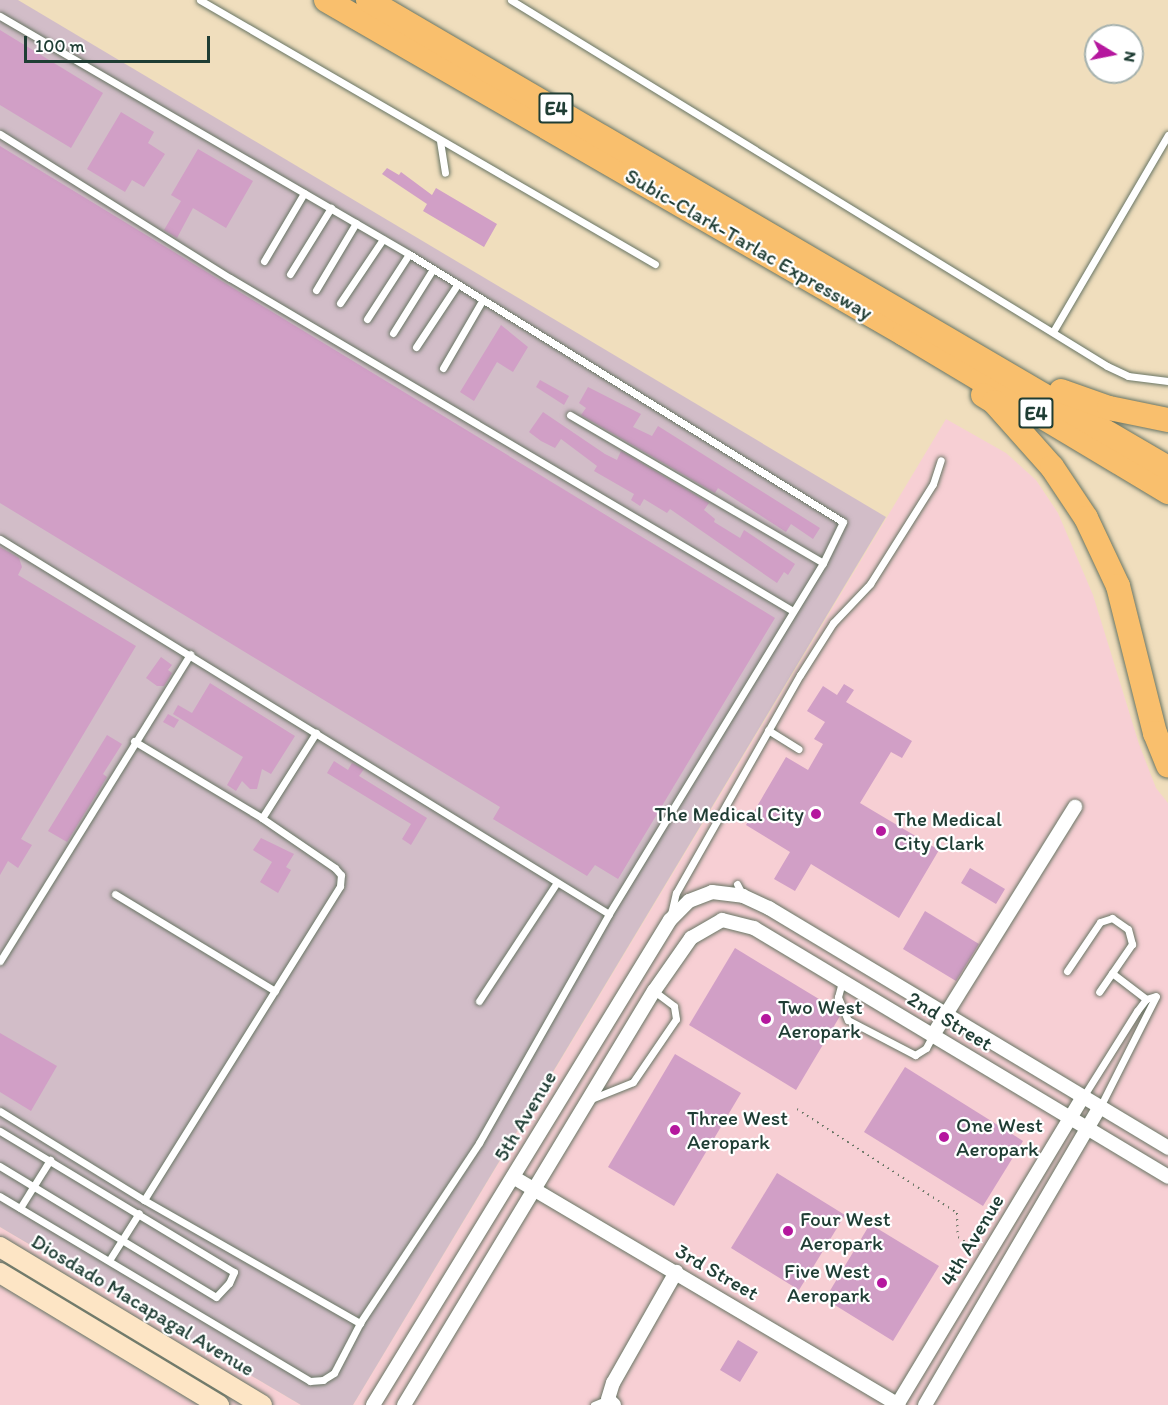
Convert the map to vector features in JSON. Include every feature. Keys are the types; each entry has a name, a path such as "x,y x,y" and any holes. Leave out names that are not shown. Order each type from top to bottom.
{"highway":[{"name":"Subic-Clark-Tarlac Expressway","path":"326,0 1168,468"},
{"name":"Subic-Clark-Tarlac Expressway","path":"368,0 908,324 1168,492"},
{"path":"908,324 1065,393 1109,408 1168,420"},
{"path":"908,324 941,370 994,402 1052,466 1086,518 1118,586 1155,733 1168,766"}],"main road":[{"name":"Diosdado Macapagal Avenue","path":"0,1247 262,1405"},
{"path":"0,1273 219,1405"}],"street":[{"path":"933,1035 1075,807"},
{"name":"2nd Street","path":"740,890 1168,1148"},
{"name":"5th Avenue","path":"373,1405 670,920 689,901 712,892 740,890"},
{"name":"2nd Street","path":"654,991 690,938 706,926 722,920 746,925 842,980 1168,1177"},
{"path":"842,980 855,959"},
{"path":"404,1405 654,991"},
{"name":"4th Avenue","path":"898,1405 1083,1097"},
{"name":"4th Avenue","path":"925,1405 1100,1107"},
{"name":"3rd Street","path":"513,1177 898,1405"},
{"path":"1002,1231 1021,1243"},
{"path":"611,1402 629,1352 676,1272"}],"lane":[{"path":"200,0 440,141 512,178 655,264"},
{"path":"511,0 1128,376 1168,381"},
{"path":"0,16 409,254 482,301 840,518 842,526 823,562 609,914 479,1143 360,1323 334,1373 310,1381 110,1259 0,1196"},
{"path":"0,134 230,278 793,611"},
{"path":"1054,330 1168,135"},
{"path":"440,141 445,173"},
{"path":"264,261 304,193"},
{"path":"290,274 331,208"},
{"path":"316,290 356,223"},
{"path":"340,303 383,239"},
{"path":"367,319 409,254"},
{"path":"393,333 433,269"},
{"path":"416,347 457,285"},
{"path":"443,368 482,301"},
{"path":"570,415 823,562"},
{"path":"670,920 676,892 700,855 768,730 833,623 870,584 933,484 942,460"},
{"path":"0,539 190,654 556,884 609,914"},
{"path":"0,961 134,741 190,654"},
{"path":"768,730 799,750"},
{"path":"262,818 316,733"},
{"path":"134,741 302,843 341,874 340,886 144,1200"},
{"path":"479,1001 556,884"},
{"path":"116,894 275,991"},
{"path":"1067,971 1100,922 1112,918 1128,929 1132,944 1099,992"},
{"path":"1112,973 1146,999"},
{"path":"842,980 838,997 849,1020 915,1055 926,1048 933,1035"},
{"path":"588,1100 633,1082 676,1019 674,1006 654,991"},
{"path":"1083,1097 1137,1011 1146,999 1156,996 1149,1014 1100,1107"},
{"path":"1137,1011 1149,1014"},
{"path":"0,1111 144,1200 360,1323"},
{"path":"0,1131 234,1272 229,1284 216,1297 0,1166"},
{"path":"20,1208 50,1160"},
{"path":"110,1259 138,1213"},
{"path":"594,1405 611,1402"}],"path":[{"path":"797,1109 957,1213 958,1237 987,1256"}],"shaded area":[{"path":"0,0 18,0 886,517 353,1405 301,1405 0,1227"},
{"path":"946,419 1006,453 1036,480 1058,513 1093,595 1139,744 1156,788 1168,803 1168,1405 353,1405"},
{"path":"0,1227 301,1405 0,1405"}],"building":[{"path":"0,30 103,93 71,148 0,105"},
{"path":"121,112 154,132 148,143 165,154 144,187 132,180 125,192 87,169"},
{"path":"0,146 775,618 618,879 595,865 587,876 493,819 500,807 0,503"},
{"path":"198,149 253,181 226,228 193,208 177,238 164,230 181,201 171,195"},
{"path":"387,168 399,175 401,172 432,195 436,188 497,224 484,247 423,211 427,204 382,174"},
{"path":"501,325 528,347 513,372 497,362 474,401 460,392"},
{"path":"540,380 569,396 564,405 536,387"},
{"path":"588,387 641,414 633,427 652,436 658,426 820,528 813,539 791,524 786,532 718,488 715,493 581,415 586,408 579,403"},
{"path":"543,412 605,454 617,460 621,451 709,503 704,510 715,519 714,522 740,538 744,530 795,564 788,575 784,572 777,583 670,509 667,513 644,499 640,506 631,500 634,494 594,471 597,466 561,439 555,448 529,432"},
{"path":"0,547 19,558 22,567 18,575 136,646 21,839 32,845 18,868 8,861 0,875"},
{"path":"161,657 172,665 168,670 172,673 164,686 157,686 146,678"},
{"path":"210,683 295,736 271,774 262,769 257,789 250,789 242,781 236,791 227,785 243,757 173,714 178,705 192,713"},
{"name":"The Medical City","path":"844,684 854,690 846,702 912,741 902,758 891,752 860,803 939,850 899,918 811,864 795,891 774,879 790,852 746,825 786,757 808,770 823,744 814,739 825,722 807,711 823,686 837,695"},
{"path":"168,714 179,720 174,728 163,722"},
{"path":"107,735 122,744 103,774 107,777 67,842 48,831"},
{"path":"334,761 348,770 352,763 364,769 359,776 427,818 411,845 402,839 411,824 327,773"},
{"path":"261,838 294,854 286,867 291,870 278,893 260,882 272,862 253,850"},
{"path":"970,868 1005,889 996,904 961,883"},
{"path":"925,911 979,944 956,981 903,949"},
{"name":"Two West Aeropark","path":"735,948 837,1010 840,1016 796,1090 689,1025"},
{"path":"0,1033 57,1066 31,1111 0,1092"},
{"name":"Three West Aeropark","path":"675,1054 741,1093 674,1206 608,1167"},
{"name":"One West Aeropark","path":"905,1067 1023,1141 983,1206 864,1132"},
{"name":"Four West Aeropark","path":"777,1173 845,1215 799,1290 731,1248"},
{"name":"Five West Aeropark","path":"870,1224 939,1266 893,1341 825,1299"},
{"path":"738,1340 758,1352 740,1382 720,1370"}],"place":[{"name":"The Medical City","path":"816,814"},
{"name":"The Medical City Clark","path":"881,831"},
{"name":"Two West Aeropark","path":"766,1019"},
{"name":"Three West Aeropark","path":"675,1130"},
{"name":"One West Aeropark","path":"944,1137"},
{"name":"Four West Aeropark","path":"788,1231"},
{"name":"Five West Aeropark","path":"882,1283"}]}
